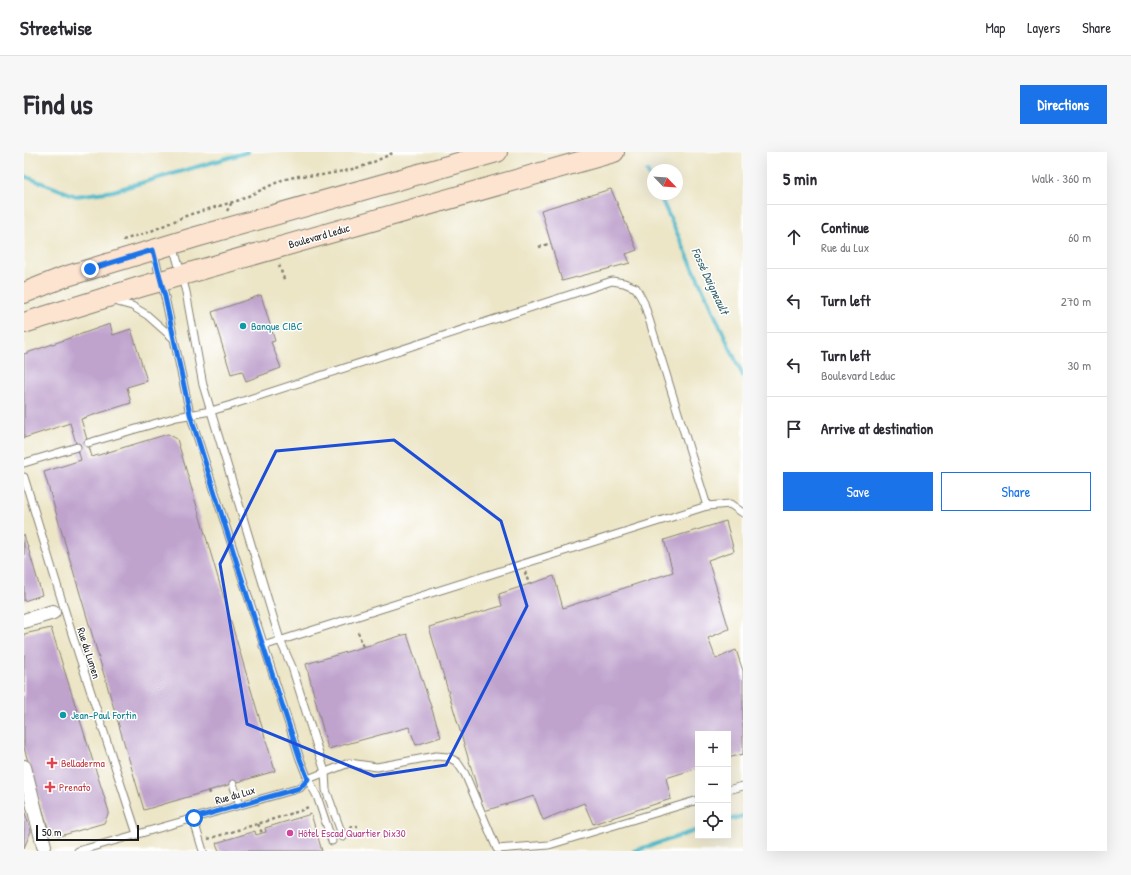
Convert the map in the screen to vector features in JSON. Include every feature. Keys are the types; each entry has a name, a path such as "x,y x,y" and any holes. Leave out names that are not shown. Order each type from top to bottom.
{"street":[{"path":"24,293 64,277 173,244 497,152"},
{"name":"Boulevard Leduc","path":"24,323 181,275 614,152"},
{"path":"24,621 53,612"},
{"path":"24,767 44,846"}],"lane":[{"path":"173,244 186,292 203,385 280,640 292,667 325,772 326,790 343,837"},
{"path":"153,250 190,414 300,759 317,796 332,841"},
{"path":"88,443 190,414 231,406 612,281 624,282 636,288 644,303 707,506"},
{"path":"104,298 132,306 153,319 173,338"},
{"path":"24,463 77,447"},
{"name":"Rue du Lumen","path":"24,478 72,634 137,834"},
{"path":"263,646 707,506 730,504 743,513"},
{"name":"Rue du Lux","path":"78,851 300,788 308,779 349,763 377,767 436,756 448,757 457,762 465,774 497,849 549,845 695,801"},
{"path":"233,784 240,806"},
{"path":"731,789 743,786"},
{"path":"194,818 204,851"}],"path":[{"path":"116,243 149,232 188,215 240,200 282,180 349,170 395,152"},
{"path":"539,247 551,243"},
{"path":"280,265 285,282"},
{"path":"358,632 363,647"},
{"path":"209,791 211,796"},
{"path":"207,840 300,812 312,805"},
{"path":"258,824 262,833"}],"highlighted area":[{"path":"394,440 501,521 527,606 446,765 374,776 247,724 220,564 276,451"}],"building":[{"path":"611,189 637,250 626,254 630,263 562,281 541,210"},
{"name":"Banque CIBC","path":"261,295 275,341 271,342 281,368 246,381 242,371 231,374 212,312"},
{"path":"110,324 113,335 131,329 147,381 127,387 131,403 81,419 92,457 168,434 177,439 275,771 144,810 44,472 81,460 70,423 24,438 24,354"},
{"path":"726,521 734,551 708,560 729,629 708,638 716,659 736,650 743,671 743,754 731,757 731,731 695,731 695,769 666,778 671,799 593,824 584,803 543,820 534,796 484,811 429,627 502,606 499,594 554,576 563,608 673,572 664,540"},
{"path":"24,534 42,595 24,601"},
{"path":"51,628 109,812 104,823 60,836 49,831 24,748 24,634"},
{"path":"407,634 441,737 416,745 409,727 328,749 306,664"},
{"path":"24,810 31,831 24,848"},
{"name":"Hôtel Escad Quartier Dix30","path":"311,814 322,851 219,851 216,843 255,831 256,835 266,832 265,828"}],"waterway":[{"name":"Fossé Daigneault","path":"24,176 76,196 113,191 248,152"},
{"name":"Fossé Daigneault","path":"662,200 743,376"},
{"path":"731,819 743,816"},
{"path":"634,851 695,831"}],"place":[{"name":"Banque CIBC","path":"243,326"},
{"name":"Jean-Paul Fortin","path":"63,715"},
{"name":"Belladerma","path":"52,763"},
{"name":"Prenato","path":"50,787"},
{"name":"Hôtel Escad Quartier Dix30","path":"290,833"}],"route":[{"path":"90,269 153,250 165,297 190,414 263,646 308,779 300,788 194,818"}]}
